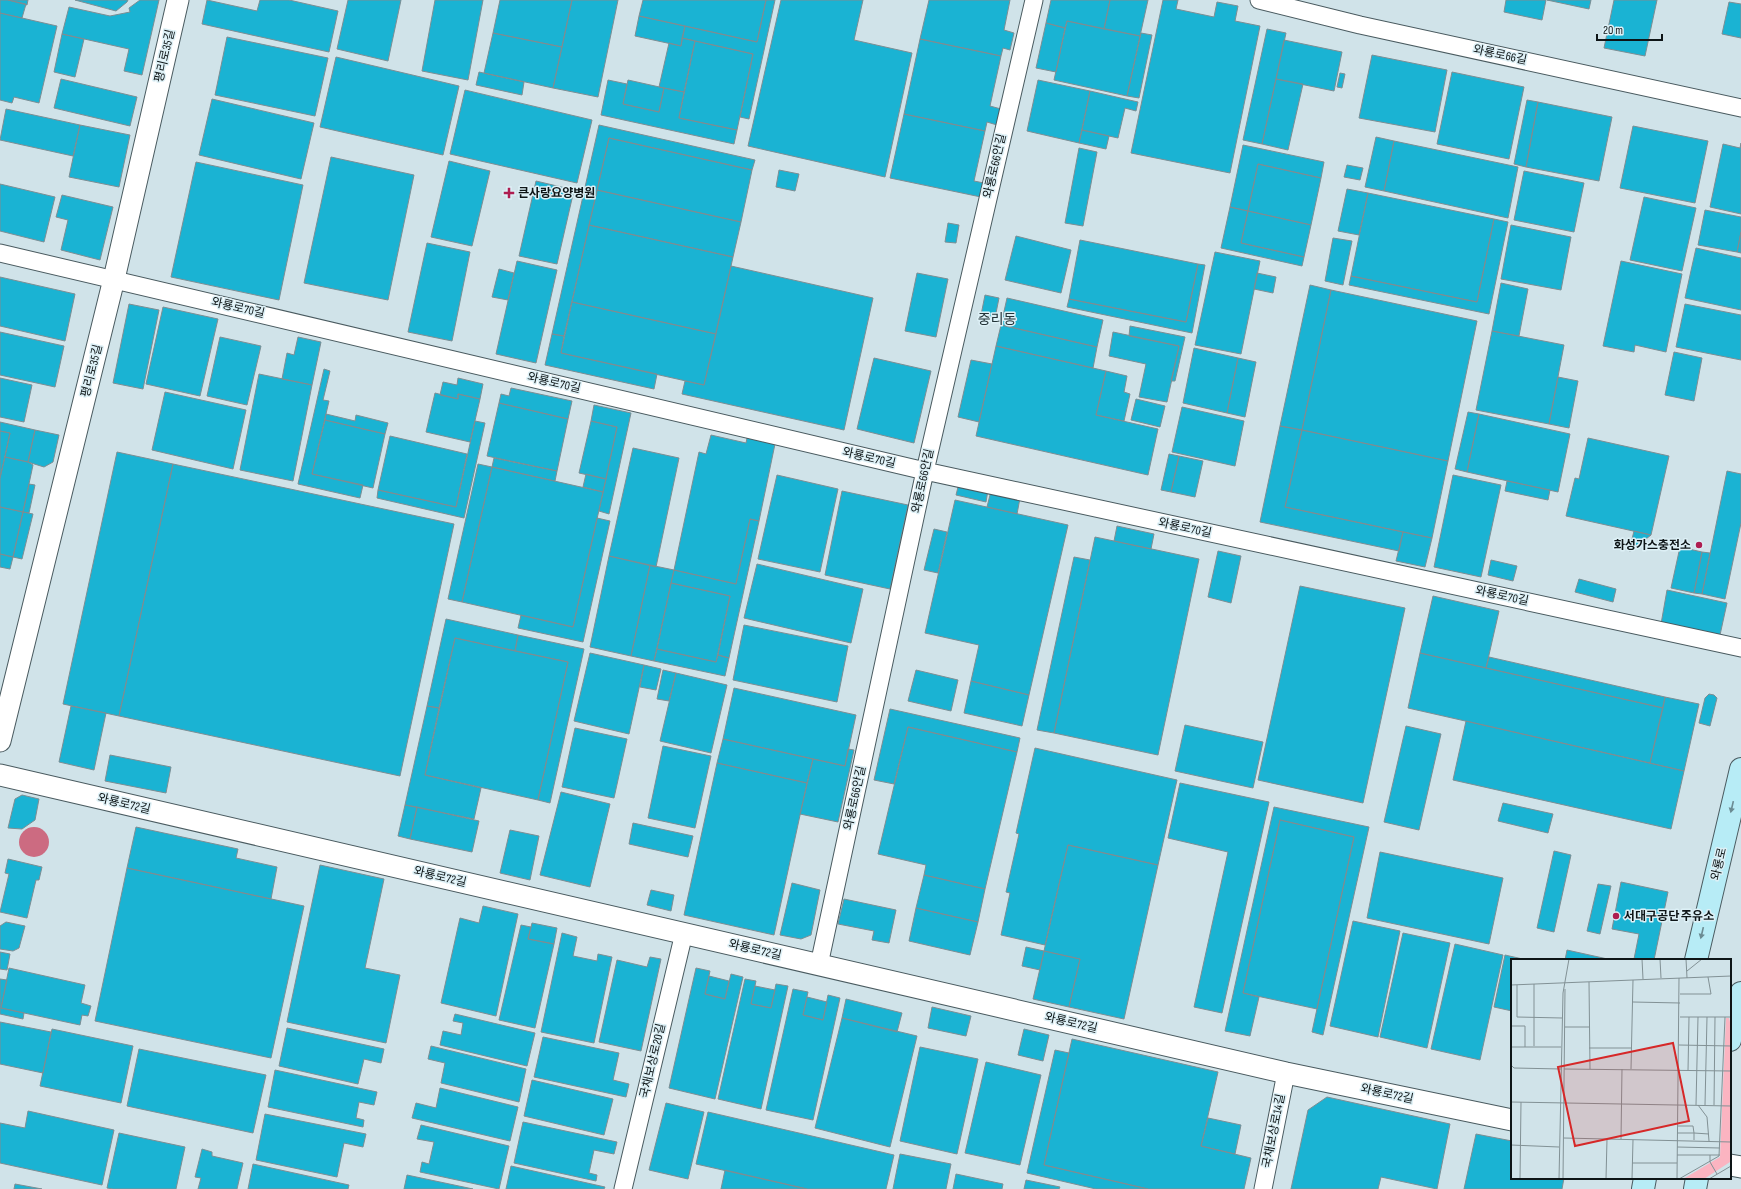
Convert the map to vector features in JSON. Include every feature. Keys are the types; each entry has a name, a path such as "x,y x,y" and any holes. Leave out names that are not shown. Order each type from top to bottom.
{"main road":[{"name":"와룡로","path":"1696,959 1741,769"},
{"path":"1731,1036 1741,993"},
{"path":"1643,1189 1645,1179"},
{"path":"1695,1189 1697,1179"}],"street":[{"name":"평리로35길","path":"0,741 114,279 178,0"},
{"name":"와룡로66안길","path":"819,964 925,471 1034,0"},
{"name":"와룡로66길","path":"1259,0 1360,25 1741,108"},
{"name":"와룡로70길","path":"0,253 925,471 1741,648"},
{"name":"와룡로72길","path":"0,775 1286,1073 1511,1120"},
{"name":"국채보상로20길","path":"623,1189 684,933"},
{"name":"국채보상로14길","path":"1263,1189 1286,1073"},
{"path":"1731,1165 1741,1168"}],"shaded area":[{"path":"34,827 45,831 49,842 45,853 34,857 23,853 19,842 23,831"}],"building":[{"path":"0,0 8,0 26,4 22,18 0,13"},
{"path":"8,0 28,0 27,5"},
{"path":"75,0 128,0 116,11"},
{"path":"140,0 159,0 142,75 124,71 129,49 62,34 69,7 110,16 130,12 129,8"},
{"path":"207,0 257,11 260,0 289,0 338,11 329,52 202,24"},
{"path":"348,0 401,0 388,61 337,49"},
{"path":"435,0 483,0 468,80 422,71"},
{"path":"500,0 572,0 562,47 493,33"},
{"path":"572,0 618,0 598,97 553,88"},
{"path":"643,0 766,0 757,42 639,16"},
{"path":"766,0 775,0 749,119 740,117 753,54 682,38 685,26 757,42"},
{"path":"781,0 863,0 854,40 912,53 885,177 748,146"},
{"path":"929,0 1010,0 1004,30 1014,33 1010,50 1003,48 1001,56 920,39"},
{"path":"1051,0 1110,0 1104,29 1067,21 1065,28 1046,23"},
{"path":"1110,0 1148,0 1140,36 1104,29"},
{"path":"1163,0 1178,0 1176,9 1214,17 1217,2 1238,6 1235,21 1260,26 1230,173 1131,153"},
{"path":"1506,0 1546,0 1542,20 1504,12"},
{"path":"1547,0 1591,0 1589,9"},
{"path":"1614,0 1657,0 1645,56 1604,48"},
{"path":"1729,2 1741,4 1741,38 1722,34"},
{"path":"0,13 57,26 39,103 14,97 12,103 0,100"},
{"path":"639,16 685,26 681,46 635,36"},
{"path":"1067,21 1140,36 1127,96 1054,80"},
{"path":"1046,23 1065,28 1056,72 1036,68"},
{"path":"1267,29 1286,33 1262,144 1243,140"},
{"path":"493,33 562,47 553,88 484,73"},
{"path":"1141,33 1152,35 1139,98 1127,96"},
{"path":"62,34 84,39 75,77 54,72"},
{"path":"227,37 328,58 315,116 215,95"},
{"path":"682,38 695,41 684,92 659,87 669,43 681,46"},
{"path":"920,39 1001,56 990,106 1001,109 997,125 987,122 985,131 904,114"},
{"path":"1284,40 1342,52 1334,91 1276,79"},
{"path":"695,41 753,54 737,130 679,118"},
{"path":"1372,55 1447,70 1435,132 1359,118"},
{"path":"336,57 459,86 443,155 320,127"},
{"path":"479,72 524,82 522,95 476,85"},
{"path":"1452,72 1524,87 1509,159 1437,144"},
{"path":"1340,73 1345,74 1342,88 1337,87"},
{"path":"61,79 137,97 130,126 54,108"},
{"path":"1276,79 1303,84 1288,150 1262,144"},
{"path":"608,80 627,84 623,104 659,112 664,88 684,92 679,118 737,130 734,144 601,115"},
{"path":"628,80 664,88 659,112 623,104"},
{"path":"1038,80 1090,91 1079,143 1027,131"},
{"path":"465,90 592,120 577,183 450,154"},
{"path":"1090,91 1138,102 1136,111 1125,108 1118,138 1082,130"},
{"path":"212,99 314,123 301,179 199,155"},
{"path":"1527,100 1538,102 1526,167 1514,164"},
{"path":"1538,102 1612,117 1599,181 1526,167"},
{"path":"6,109 80,125 73,156 0,140"},
{"path":"904,114 985,131 974,181 984,183 981,197 890,178"},
{"path":"80,125 130,135 119,187 69,177"},
{"path":"599,125 755,160 752,170 609,138 564,336 552,334"},
{"path":"1633,126 1708,141 1695,203 1620,188"},
{"path":"1082,130 1109,136 1106,149 1079,143"},
{"path":"1376,137 1394,141 1384,191 1365,187"},
{"path":"609,138 752,170 741,222 597,190"},
{"path":"1394,141 1518,167 1508,218 1384,191"},
{"path":"1741,143 1741,214 1710,207 1723,144 1740,148"},
{"path":"1243,145 1324,162 1321,178 1258,164 1248,211 1230,207"},
{"path":"1079,148 1097,152 1083,226 1065,223"},
{"path":"331,157 414,175 388,300 304,283"},
{"path":"449,161 490,171 472,246 431,237"},
{"path":"196,162 303,185 279,300 171,277"},
{"path":"1258,164 1321,178 1311,225 1248,211"},
{"path":"1347,165 1363,168 1360,180 1344,177"},
{"path":"779,170 799,174 795,191 776,187"},
{"path":"1524,171 1584,183 1574,232 1514,220"},
{"path":"536,181 574,190 557,264 519,256"},
{"path":"0,184 55,197 44,242 0,231"},
{"path":"1347,189 1368,193 1359,235 1338,231"},
{"path":"597,190 741,222 733,257 589,225"},
{"path":"1368,193 1494,219 1477,302 1351,276"},
{"path":"62,195 113,207 100,260 61,250 68,220 56,217"},
{"path":"1644,197 1696,208 1682,271 1630,260"},
{"path":"1230,207 1248,211 1241,243 1304,257 1302,266 1221,248"},
{"path":"1705,210 1741,217 1741,232 1737,252 1698,245"},
{"path":"1248,211 1311,225 1304,257 1241,243"},
{"path":"1494,219 1508,222 1489,314 1349,285 1351,276 1477,302"},
{"path":"948,223 959,225 956,243 945,242"},
{"path":"589,225 733,257 716,334 572,302"},
{"path":"1511,225 1571,237 1561,290 1501,279"},
{"path":"1741,232 1741,253 1737,252"},
{"path":"1016,236 1071,250 1061,293 1005,280"},
{"path":"1333,238 1352,241 1343,285 1325,281"},
{"path":"1080,240 1198,264 1186,322 1069,299"},
{"path":"427,243 470,252 452,341 408,332"},
{"path":"1696,248 1741,258 1741,310 1685,298"},
{"path":"1215,252 1260,261 1241,354 1195,345"},
{"path":"517,261 557,270 536,363 496,354"},
{"path":"1621,261 1682,274 1666,352 1635,345 1634,352 1603,346"},
{"path":"1198,264 1205,265 1192,333 1067,307 1069,299 1186,322"},
{"path":"731,266 873,298 844,430 682,394 685,381 704,385"},
{"path":"499,269 514,273 508,300 492,297"},
{"path":"917,273 948,279 936,337 905,331"},
{"path":"1257,273 1276,277 1273,293 1254,289"},
{"path":"0,277 75,294 65,341 0,326"},
{"path":"1501,283 1528,289 1519,336 1492,331"},
{"path":"1310,285 1331,290 1302,430 1280,426"},
{"path":"1331,290 1477,321 1448,461 1302,430"},
{"path":"985,295 999,298 995,318 981,315"},
{"path":"1007,298 1103,320 1097,347 1001,325"},
{"path":"572,302 716,334 704,385 561,353"},
{"path":"129,304 159,310 143,389 113,383"},
{"path":"1685,304 1741,315 1741,360 1676,347"},
{"path":"163,307 218,319 200,396 146,384"},
{"path":"1001,325 1097,347 1093,368 996,346"},
{"path":"1130,326 1185,337 1175,381 1171,381 1179,346 1129,336"},
{"path":"1492,331 1564,345 1549,424 1476,410"},
{"path":"0,332 64,346 55,387 0,375"},
{"path":"1113,332 1179,346 1167,402 1139,397 1146,364 1109,356"},
{"path":"552,334 564,336 561,353 657,374 654,389 545,365"},
{"path":"220,337 261,346 247,405 207,396"},
{"path":"298,337 321,342 312,385 282,379 287,353 294,355"},
{"path":"996,346 1106,371 1096,415 1158,429 1148,475 976,436"},
{"path":"1194,348 1238,358 1227,413 1183,403"},
{"path":"1674,352 1702,358 1694,401 1665,395"},
{"path":"874,358 931,371 914,443 857,429"},
{"path":"1238,358 1256,362 1245,417 1227,413"},
{"path":"971,360 992,364 979,422 958,417"},
{"path":"324,369 330,371 323,400 329,401 312,474 363,485 360,498 298,484"},
{"path":"1106,371 1127,376 1124,392 1130,394 1124,421 1096,415"},
{"path":"259,374 312,385 293,481 240,470"},
{"path":"1558,377 1578,381 1569,428 1549,424"},
{"path":"0,378 32,385 24,422 0,417"},
{"path":"458,378 483,384 480,399 458,394 458,399 440,395 443,382 457,385"},
{"path":"511,388 572,401 568,419 499,403 501,394 509,396"},
{"path":"165,392 246,410 233,469 152,450"},
{"path":"435,393 458,399 458,394 480,399 470,442 426,432"},
{"path":"1136,399 1165,406 1160,427 1131,420"},
{"path":"499,403 568,419 557,471 487,456"},
{"path":"594,405 631,413 609,514 599,511 617,427 591,421"},
{"path":"1182,407 1244,421 1235,466 1172,452"},
{"path":"1468,412 1479,414 1467,472 1455,469"},
{"path":"326,414 355,421 356,415 388,423 385,434 325,420"},
{"path":"1479,414 1570,434 1558,492 1467,472"},
{"path":"325,420 385,434 373,488 312,474"},
{"path":"475,421 485,423 464,518 377,498 378,490 456,507"},
{"path":"591,421 617,427 606,479 579,473"},
{"path":"0,422 35,430 28,462 5,457 10,433 0,431"},
{"path":"1280,426 1302,430 1285,507 1403,532 1399,551 1260,522"},
{"path":"35,430 59,435 53,462 44,467 28,462"},
{"path":"1302,430 1448,461 1432,538 1285,507"},
{"path":"0,431 10,433 0,478"},
{"path":"711,435 746,443 747,438 775,444 759,521 750,519 736,584 674,570 699,452 706,454"},
{"path":"390,436 467,454 456,507 378,490"},
{"path":"1588,438 1669,456 1651,535 1566,516 1575,478 1579,479"},
{"path":"633,448 679,458 656,567 609,556"},
{"path":"117,452 173,464 119,716 63,704"},
{"path":"1169,454 1179,456 1171,492 1161,490"},
{"path":"1179,456 1203,461 1195,497 1171,492"},
{"path":"5,457 28,462 33,465 23,512 0,507 0,478"},
{"path":"494,458 557,471 555,481 492,467"},
{"path":"173,464 454,524 400,776 119,716"},
{"path":"478,464 492,467 462,602 448,599"},
{"path":"492,467 603,492 573,627 462,602"},
{"path":"1727,471 1741,474 1741,523 1725,599 1702,594"},
{"path":"586,474 606,479 603,492 583,487"},
{"path":"777,475 838,489 820,572 758,559"},
{"path":"1453,475 1501,485 1481,577 1434,567"},
{"path":"1507,481 1550,490 1548,500 1505,491"},
{"path":"959,483 988,490 986,502 956,495"},
{"path":"29,484 35,485 29,513 23,512"},
{"path":"842,491 908,505 890,589 825,575"},
{"path":"991,491 1020,498 1017,514 987,507"},
{"path":"955,500 1068,525 1029,695 971,681 979,645 925,633"},
{"path":"0,507 23,512 13,557 0,554"},
{"path":"23,512 33,514 22,559 13,557"},
{"path":"597,518 610,521 583,642 518,628 521,615 573,627"},
{"path":"750,519 759,521 729,658 718,655 730,596 671,583 674,570 736,584"},
{"path":"1117,526 1154,534 1151,549 1114,541"},
{"path":"934,529 947,532 938,573 924,570"},
{"path":"1634,531 1651,535 1629,551"},
{"path":"1403,532 1432,538 1425,567 1396,561"},
{"path":"1095,537 1199,559 1158,755 1054,733"},
{"path":"1680,547 1702,552 1694,593 1671,588"},
{"path":"1218,551 1241,556 1231,603 1208,597"},
{"path":"1702,552 1710,553 1702,594 1694,593"},
{"path":"0,554 13,557 10,569 0,567"},
{"path":"609,556 650,565 631,656 590,647"},
{"path":"1074,557 1090,560 1054,733 1037,730"},
{"path":"1491,560 1517,566 1513,581 1488,575"},
{"path":"757,564 863,589 851,643 744,618"},
{"path":"650,565 674,570 654,661 631,656"},
{"path":"1579,579 1616,589 1613,602 1575,592"},
{"path":"671,583 730,596 716,662 657,649"},
{"path":"1300,586 1405,608 1363,803 1258,780"},
{"path":"1667,590 1727,603 1720,635 1661,624"},
{"path":"1433,596 1499,611 1486,668 1420,653"},
{"path":"446,619 518,635 515,651 455,638 439,708 427,706"},
{"path":"744,625 848,646 837,702 733,680"},
{"path":"518,635 584,649 550,803 538,800 568,662 515,651"},
{"path":"455,638 568,662 538,800 425,775"},
{"path":"657,649 716,662 718,655 729,658 725,676 654,661"},
{"path":"590,653 644,665 629,734 574,721"},
{"path":"1420,653 1663,708 1650,763 1408,708"},
{"path":"1489,657 1665,697 1663,708 1486,668"},
{"path":"644,665 661,669 656,690 640,687"},
{"path":"663,670 676,673 669,701 657,699"},
{"path":"916,670 958,680 951,711 908,701"},
{"path":"676,673 727,685 711,753 660,741"},
{"path":"971,681 1029,695 1022,726 964,713"},
{"path":"734,688 856,715 845,766 723,739"},
{"path":"1709,694 1714,695 1717,698 1710,726 1699,723 1705,698"},
{"path":"1665,697 1699,704 1684,771 1650,763"},
{"path":"71,706 106,713 94,770 59,762"},
{"path":"427,706 439,708 425,775 481,788 474,819 405,805"},
{"path":"890,709 1020,738 1017,752 908,727 894,784 874,780"},
{"path":"1466,721 1684,771 1671,829 1453,780"},
{"path":"1185,725 1263,742 1253,788 1175,771"},
{"path":"1406,726 1441,734 1419,830 1384,822"},
{"path":"908,727 1017,752 985,889 924,875 926,865 878,854"},
{"path":"575,728 627,739 614,798 562,787"},
{"path":"723,739 813,759 807,783 717,763"},
{"path":"663,746 711,756 695,828 648,818"},
{"path":"1035,748 1177,780 1158,865 1068,845 1045,945 1001,935 1010,893 1006,892 1019,834 1016,833"},
{"path":"848,749 854,750 838,822 800,814 813,759 845,766"},
{"path":"110,755 171,767 166,793 105,781"},
{"path":"717,763 807,783 774,935 684,915"},
{"path":"1180,783 1269,802 1222,1013 1194,1007 1228,852 1168,838"},
{"path":"561,792 610,804 590,887 540,875"},
{"path":"22,795 39,799 35,820 22,829 8,828 15,799"},
{"path":"1503,803 1553,814 1548,833 1498,821"},
{"path":"405,805 417,807 410,839 398,836"},
{"path":"417,807 479,821 472,852 410,839"},
{"path":"1274,807 1369,827 1323,1035 1312,1032 1354,837 1280,820 1243,993 1259,997 1250,1036 1225,1031"},
{"path":"1280,820 1354,837 1317,1009 1243,993"},
{"path":"633,823 693,836 688,857 629,844"},
{"path":"136,827 238,849 236,858 277,867 271,899 127,868"},
{"path":"510,830 539,836 530,880 500,873"},
{"path":"1068,845 1158,865 1124,1019 1069,1007 1080,959 1044,951"},
{"path":"1554,851 1571,855 1554,932 1537,928"},
{"path":"1380,852 1503,878 1489,944 1367,918"},
{"path":"8,859 42,867 39,880 36,880 27,918 0,912 9,874 5,873"},
{"path":"320,865 384,879 365,968 400,975 386,1043 287,1022"},
{"path":"127,868 304,906 271,1058 95,1021"},
{"path":"924,875 985,889 978,922 916,908"},
{"path":"1621,882 1668,892 1654,959 1634,959 1639,934 1612,929"},
{"path":"792,883 820,890 811,935 801,939 780,935"},
{"path":"1598,884 1611,886 1600,934 1587,931"},
{"path":"651,890 674,895 671,911 647,905"},
{"path":"844,899 896,910 889,943 872,940 874,931 838,924"},
{"path":"483,906 518,914 496,1016 441,1003 460,918 479,923"},
{"path":"916,908 978,922 970,955 909,941"},
{"path":"1353,921 1400,931 1378,1037 1330,1026"},
{"path":"6,922 25,926 19,948 13,951 0,949 0,926"},
{"path":"532,923 557,928 554,944 528,939"},
{"path":"521,925 531,927 528,939 554,944 535,1028 499,1020"},
{"path":"562,933 577,937 573,956 597,961 598,954 612,957 594,1043 541,1032"},
{"path":"1403,933 1450,943 1427,1048 1380,1037"},
{"path":"1455,944 1503,955 1480,1060 1431,1049"},
{"path":"1026,947 1044,951 1040,970 1022,966"},
{"path":"1567,950 1608,959 1565,959"},
{"path":"1044,951 1080,959 1069,1007 1033,999"},
{"path":"0,952 10,954 7,970 0,969"},
{"path":"1505,955 1523,959 1511,959 1511,1011 1494,1007"},
{"path":"650,957 661,959 641,1051 599,1042 617,960 647,967"},
{"path":"9,968 85,985 81,1003 91,1006 88,1016 82,1015 80,1025 1,1008"},
{"path":"696,968 710,971 705,994 725,999 731,974 743,977 715,1099 669,1088"},
{"path":"709,976 729,981 725,999 705,994"},
{"path":"0,979 7,980 1,1008 24,1013 23,1019 0,1014"},
{"path":"745,979 756,981 751,1004 771,1008 776,984 788,986 761,1109 718,1099"},
{"path":"755,986 775,990 771,1008 751,1004"},
{"path":"793,989 808,992 803,1015 823,1020 828,995 840,998 813,1120 766,1110"},
{"path":"807,997 827,1002 823,1020 803,1015"},
{"path":"846,999 902,1013 897,1032 842,1018"},
{"path":"932,1007 971,1016 966,1036 928,1028"},
{"path":"455,1014 535,1033 527,1066 440,1045 443,1031 461,1035 463,1023 453,1021"},
{"path":"842,1018 917,1036 890,1147 815,1128"},
{"path":"0,1022 51,1032 43,1073 0,1064"},
{"path":"287,1028 384,1049 381,1063 364,1059 358,1084 279,1066"},
{"path":"52,1029 133,1046 121,1103 40,1086"},
{"path":"1024,1029 1049,1035 1043,1061 1018,1055"},
{"path":"543,1037 619,1053 613,1080 629,1084 626,1097 534,1077"},
{"path":"1072,1039 1218,1072 1201,1146 1251,1158 1244,1189 1148,1189 1044,1165"},
{"path":"431,1046 526,1069 519,1102 441,1083 445,1063 428,1059"},
{"path":"920,1047 978,1059 957,1154 900,1141"},
{"path":"139,1049 266,1075 253,1133 127,1106"},
{"path":"1055,1050 1069,1053 1044,1165 1148,1189 1096,1189 1027,1173"},
{"path":"986,1062 1041,1075 1020,1165 965,1153"},
{"path":"275,1070 377,1092 374,1105 359,1102 356,1118 364,1120 363,1127 268,1107"},
{"path":"532,1080 613,1099 604,1135 524,1116"},
{"path":"440,1088 518,1107 510,1141 412,1118 416,1103 436,1108"},
{"path":"1327,1097 1450,1124 1437,1189 1381,1177 1378,1189 1291,1189 1308,1110"},
{"path":"666,1103 704,1112 688,1179 649,1170"},
{"path":"28,1111 114,1130 102,1185 0,1163 0,1123 25,1128"},
{"path":"708,1112 894,1155 886,1189 807,1189 696,1164"},
{"path":"265,1114 366,1134 363,1147 344,1143 337,1177 256,1160"},
{"path":"1208,1118 1241,1125 1235,1154 1201,1146"},
{"path":"523,1122 617,1142 614,1154 594,1150 589,1173 597,1175 596,1181 514,1163"},
{"path":"421,1125 509,1146 499,1189 420,1172 422,1162 429,1164 434,1142 417,1139"},
{"path":"119,1133 185,1147 176,1189 107,1188"},
{"path":"1476,1134 1511,1141 1511,1179 1564,1179 1562,1189 1464,1189"},
{"path":"202,1149 212,1152 212,1156 243,1163 237,1189 198,1189 201,1178 195,1177"},
{"path":"900,1154 951,1164 946,1189 893,1189"},
{"path":"253,1164 349,1185 348,1189 248,1189"},
{"path":"511,1166 605,1187 604,1189 506,1189"},
{"path":"725,1170 807,1189 721,1189"},
{"path":"956,1174 1003,1184 1002,1189 953,1189"},
{"path":"407,1175 473,1189 404,1189"},
{"path":"1026,1180 1060,1187 1059,1189 1024,1189"},
{"path":"15,1184 42,1189 14,1189"}],"place":[{"name":"큰사랑요양병원","path":"509,193"},
{"name":"화성가스충전소","path":"1699,545"},
{"name":"서대구공단 주유소","path":"1616,916"}],"district":[{"name":"중리동","path":"997,319"}]}
